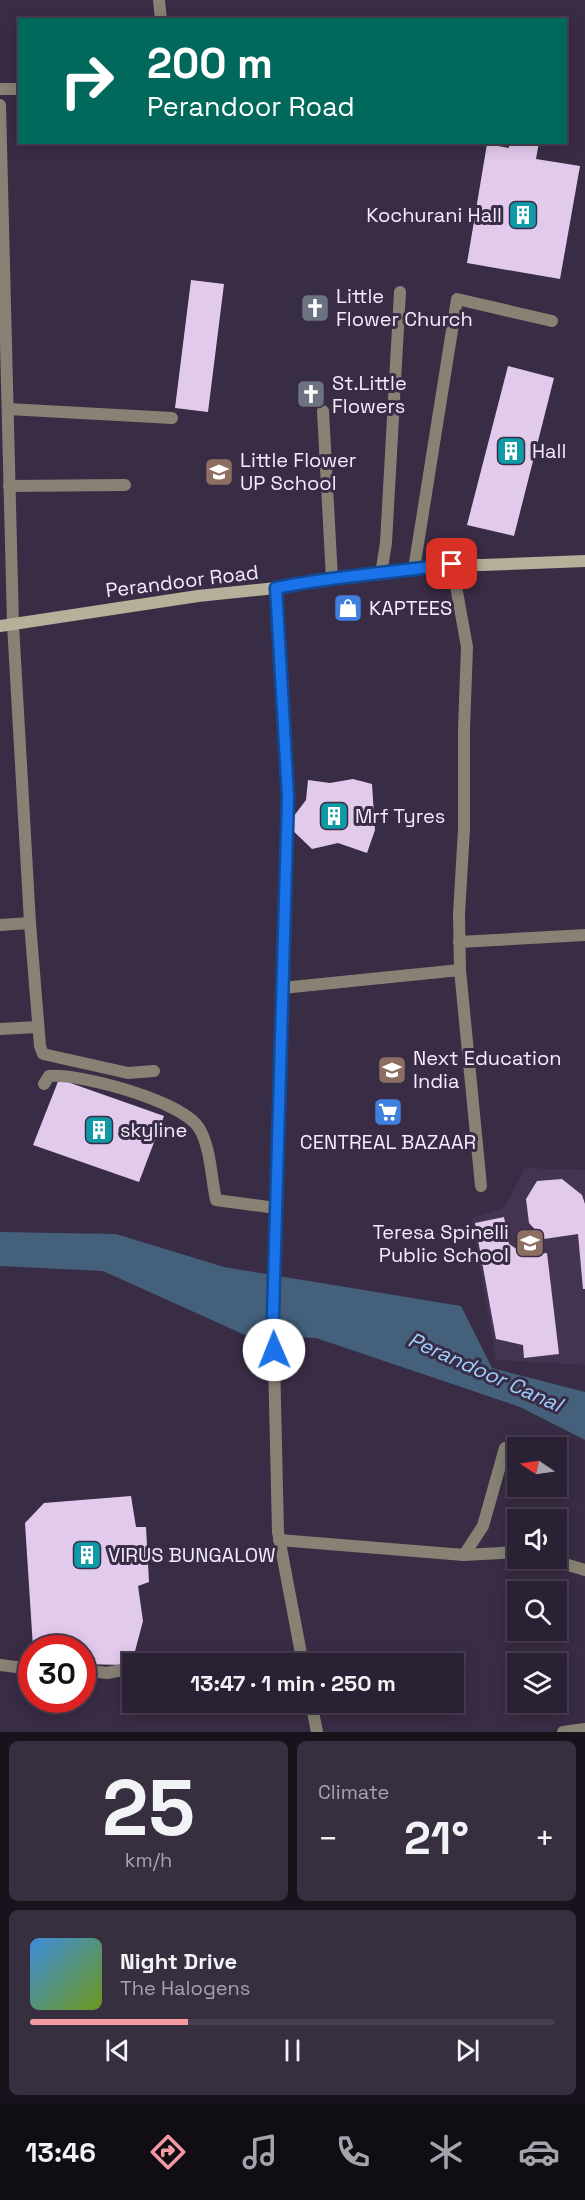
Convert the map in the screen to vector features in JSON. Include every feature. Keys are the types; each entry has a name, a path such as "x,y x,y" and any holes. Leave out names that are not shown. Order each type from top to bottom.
{"main road":[{"name":"Perandoor Road","path":"0,626 198,596 276,588 452,564 585,561"}],"street":[{"path":"159,0 161,18"},
{"path":"0,89 18,89"},
{"path":"0,105 13,624 37,1027 43,1054 128,1073 154,1071"},
{"path":"381,574 386,543 400,292"},
{"path":"414,569 458,299 552,321"},
{"path":"8,409 172,418"},
{"path":"323,411 332,579"},
{"path":"9,486 124,485"},
{"path":"452,564 467,647 464,829 459,942 481,1186"},
{"path":"276,588 288,797 274,1270 274,1350 279,1540 301,1653"},
{"path":"0,925 30,923"},
{"path":"459,942 585,935"},
{"path":"282,988 460,970"},
{"path":"0,1029 37,1027"},
{"path":"44,1084 49,1076 62,1075 102,1083 147,1096 164,1105 198,1126 216,1200 276,1208"},
{"path":"464,1555 483,1526 505,1448"},
{"path":"279,1540 464,1555 507,1553"},
{"path":"567,1565 585,1570"},
{"path":"0,1665 18,1667"},
{"path":"96,1672 106,1673 122,1670"},
{"path":"313,1713 317,1732"},
{"path":"563,1732 585,1729"}],"shaded area":[{"path":"525,1168 585,1170 585,1365 496,1360 472,1218 504,1208"}],"water":[{"name":"Perandoor Canal","path":"0,1232 116,1234 224,1267 461,1306 492,1368 585,1392 585,1440 520,1407 316,1338 245,1335 103,1271 0,1266"}],"building":[{"name":"Kochurani Hall","path":"487,144 509,148 509,144 539,144 536,159 580,166 560,279 467,263"},
{"path":"191,280 224,284 208,412 175,408"},
{"name":"Hall","path":"508,366 554,378 514,536 467,525"},
{"name":"Mrf Tyres","path":"353,779 372,784 375,830 367,853 338,843 312,849 287,825 306,800 308,780 330,783"},
{"name":"skyline","path":"59,1079 164,1116 139,1182 33,1145"},
{"path":"562,1179 582,1195 585,1204 585,1289 583,1289 578,1234 544,1239 529,1223 526,1199 537,1181"},
{"path":"504,1217 509,1244 526,1255 547,1253 559,1354 524,1358 523,1345 496,1339 475,1223"},
{"name":"VIRUS BUNGALOW","path":"131,1496 136,1527 146,1527 149,1582 138,1586 143,1621 135,1653 122,1653 122,1665 96,1664 96,1635 32,1635 25,1523 44,1503"}],"place":[{"name":"Kochurani Hall","path":"523,215"},
{"name":"Little Flower Church","path":"315,308"},
{"name":"St.Little Flowers","path":"311,394"},
{"name":"Hall","path":"511,451"},
{"name":"Little Flower UP School","path":"219,472"},
{"name":"KAPTEES","path":"348,608"},
{"name":"Mrf Tyres","path":"334,816"},
{"name":"Next Education India","path":"392,1070"},
{"name":"CENTREAL BAZAAR","path":"388,1112"},
{"name":"skyline","path":"99,1130"},
{"name":"Teresa Spinelli Public School","path":"530,1243"},
{"name":"VIRUS BUNGALOW","path":"87,1555"}],"route":[{"path":"274,1350 273,1315 288,797 276,588 316,580 452,564"}]}
